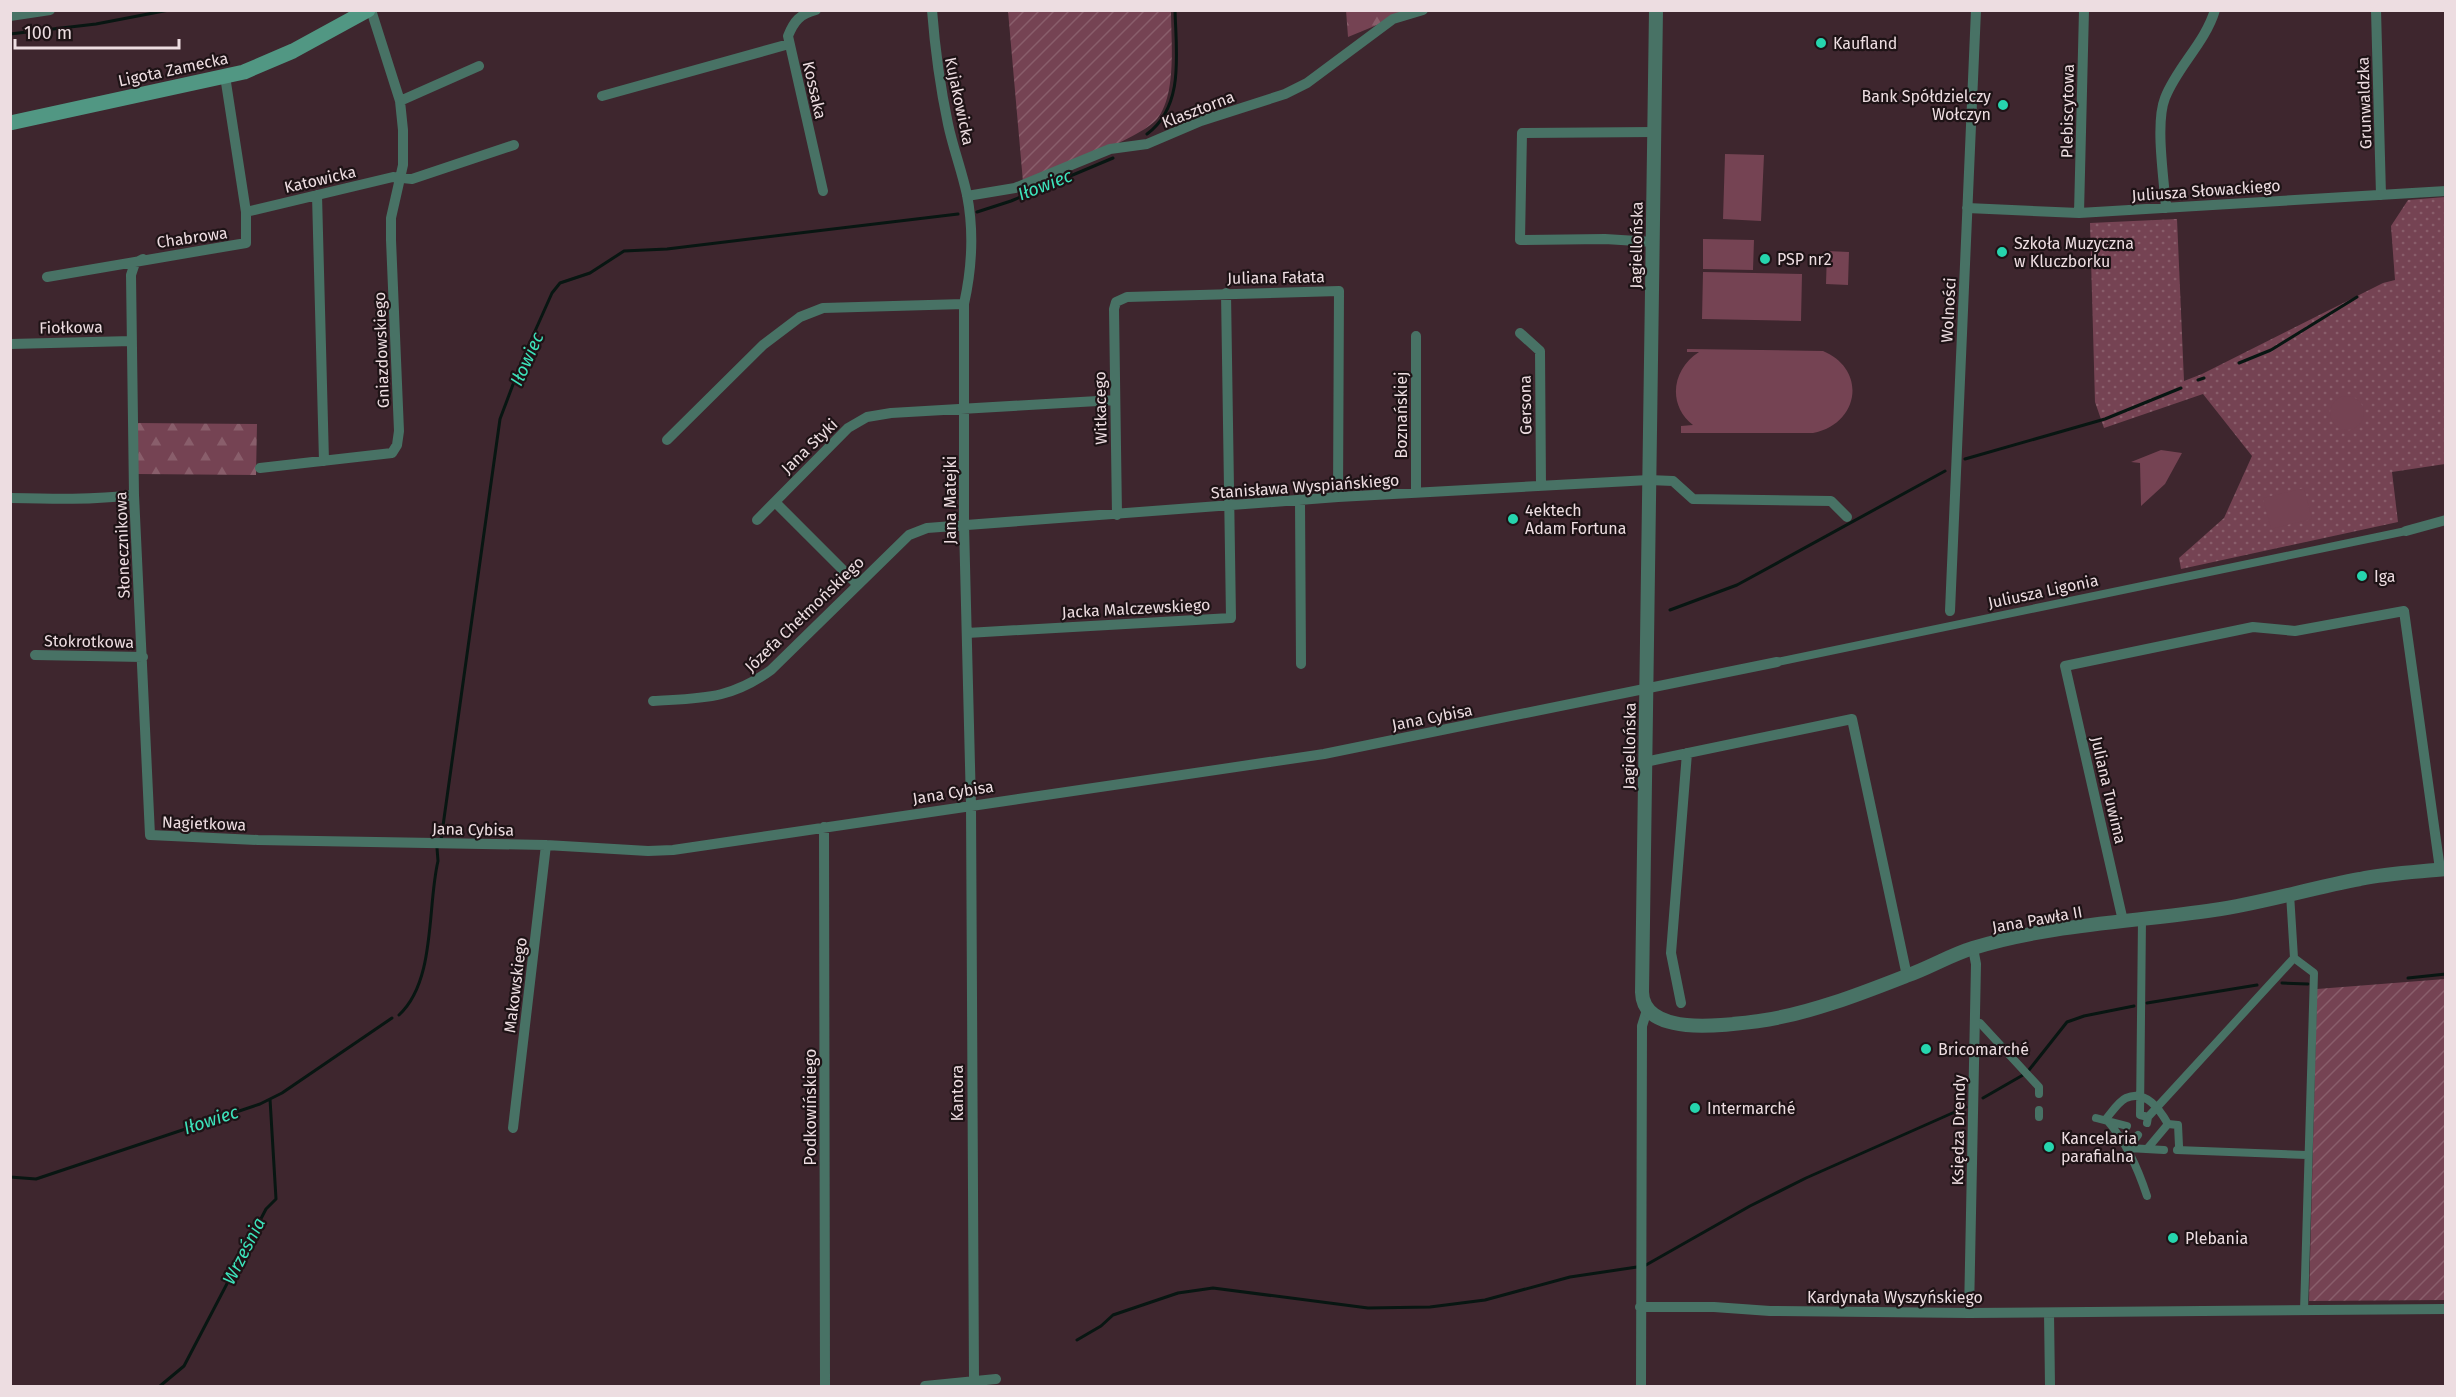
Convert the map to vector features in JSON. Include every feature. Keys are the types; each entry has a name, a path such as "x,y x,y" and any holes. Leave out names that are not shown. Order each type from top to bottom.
{"main road":[{"name":"Ligota Zamecka","path":"10,123 225,76 269,62 370,10"}],"street":[{"path":"10,16 50,10"},
{"path":"370,10 400,101 404,153 401,178"},
{"name":"Kossaka","path":"816,10 807,12 794,21 788,36 823,191"},
{"name":"Kujakowicka","path":"932,10 938,74 948,127 967,196"},
{"name":"Klasztorna","path":"967,196 1015,188 1110,149 1147,144 1201,120 1285,94 1307,83 1393,19 1423,10"},
{"name":"Jagiellońska","path":"1647,1010 1642,1001 1642,992 1656,10"},
{"name":"Wolności","path":"1950,611 1976,10"},
{"name":"Plebiscytowa","path":"2079,213 2085,10"},
{"path":"2166,208 2160,111 2166,95 2210,25 2215,10"},
{"name":"Grunwaldzka","path":"2376,10 2381,195"},
{"path":"602,96 789,44"},
{"path":"400,101 479,66"},
{"name":"Chabrowa","path":"47,278 143,259 246,243 246,212 225,76"},
{"path":"1653,242 1605,239 1520,240 1520,229 1522,133 1654,132"},
{"name":"Katowicka","path":"246,212 393,177 412,179 514,145"},
{"name":"Gniazdowskiego","path":"260,468 392,453 397,445 399,430 391,218 401,178"},
{"name":"Juliusza Słowackiego","path":"1967,208 2079,213 2445,190"},
{"path":"317,195 324,461"},
{"name":"Jana Matejki","path":"967,196 971,271 964,304 964,525 971,805"},
{"name":"Słonecznikowa","path":"143,259 135,263 131,275 134,495 150,835"},
{"name":"Juliana Fałata","path":"1116,302 1127,297 1339,291 1338,497"},
{"path":"1226,293 1229,507"},
{"name":"Witkacego","path":"1116,302 1114,309 1117,514"},
{"path":"667,440 763,345 800,317 823,308 964,304"},
{"name":"Gersona","path":"1520,333 1540,351 1541,486"},
{"name":"Boznańskiej","path":"1416,336 1416,493"},
{"name":"Fiołkowa","path":"10,344 132,341"},
{"name":"Jana Styki","path":"757,520 848,428 867,417 891,413 1115,400"},
{"path":"1649,480 1672,481 1693,499 1831,501 1847,517"},
{"name":"Stanisława Wyspiańskiego","path":"964,525 1229,507 1338,497 1649,480"},
{"path":"10,498 59,500 134,495"},
{"path":"1299,501 1301,664"},
{"path":"775,502 857,584"},
{"name":"Jacka Malczewskiego","path":"967,633 1231,618 1229,507"},
{"name":"Juliusza Ligonia","path":"1646,690 2406,531 2445,520"},
{"name":"Józefa Chełmońskiego","path":"653,701 712,698 750,686 771,670 909,535 927,528 964,525"},
{"name":"Juliana Tuwima","path":"2123,921 2066,666 2253,627 2295,631 2404,611 2443,869"},
{"name":"Stokrotkowa","path":"35,655 143,657"},
{"name":"Jana Cybisa","path":"258,840 546,845 648,851 673,850 1324,754 1646,690"},
{"path":"1645,762 1852,719 1907,976"},
{"path":"1681,1003 1671,953 1688,753"},
{"name":"Kantora","path":"971,805 974,1382"},
{"name":"Podkowińskiego","path":"824,827 825,1386"},
{"name":"Nagietkowa","path":"150,835 258,840"},
{"name":"Makowskiego","path":"513,1128 546,845"},
{"name":"Jana Pawła II","path":"1647,1010 1658,1019 1674,1024 1728,1024 1761,1021 1794,1014 1907,976 1973,948 2028,935 2216,910 2362,878 2443,869"},
{"path":"2142,919 2140,1116 2148,1120 2158,1106 2294,958 2290,894"},
{"name":"Księdza Drendy","path":"1969,1313 1976,964 1973,948"},
{"path":"2294,958 2314,973 2304,1311"},
{"path":"1641,1386 1642,1026 1647,1010"},
{"path":"1975,1023 1980,1023 2025,1071 2039,1087 2039,1094"},
{"path":"2106,1119 2126,1098 2140,1096 2158,1106 2168,1124"},
{"path":"2096,1118 2127,1126"},
{"path":"2106,1119 2128,1148 2138,1168 2147,1196"},
{"path":"2168,1124 2178,1125 2178,1148 2307,1155"},
{"path":"2147,1149 2168,1124"},
{"path":"2128,1148 2138,1135"},
{"path":"2128,1148 2164,1150"},
{"name":"Kardynała Wyszyńskiego","path":"1640,1306 1714,1307 1770,1311 1969,1313 2445,1309"},
{"path":"2049,1313 2050,1386"},
{"path":"925,1386 996,1379"}],"green space":[{"path":"1346,10 1411,11 1348,37"},
{"path":"1008,11 1171,11 1170,82 1168,96 1157,119 1133,136 1114,145 1023,182"},
{"path":"1725,154 1764,155 1761,221 1723,219"},
{"path":"2445,197 2445,464 2392,472 2398,522 2181,569 2179,558 2224,518 2252,456 2203,394 2104,428 2095,402 2090,223 2177,219 2184,381 2383,283 2395,280 2391,226 2408,200"},
{"path":"1703,239 1754,240 1753,270 1703,269"},
{"path":"1827,251 1849,252 1848,285 1826,284"},
{"path":"1703,272 1802,274 1801,321 1702,319"},
{"path":"1687,349 1823,351 1837,360 1847,371 1852,383 1852,396 1848,408 1840,419 1828,428 1813,433 1681,433 1681,426 1693,425 1679,408 1676,398 1678,377 1690,359 1699,352 1687,352"},
{"path":"2347,396 2359,401 2364,413 2359,425 2347,430 2335,425 2330,413 2335,401"},
{"path":"135,423 257,424 256,475 137,474"},
{"path":"2161,450 2182,453 2165,484 2141,506 2140,463 2131,462"},
{"path":"2304,488 2312,519 2271,529 2263,498"},
{"path":"2445,979 2445,1300 2309,1301 2317,989"}],"waterway":[{"path":"10,34 96,24 169,10"},
{"name":"Iłowiec","path":"1147,134 1168,109 1173,94 1177,60 1175,10"},
{"name":"Iłowiec","path":"977,212 1011,201 1113,158"},
{"name":"Iłowiec","path":"441,840 500,419 523,358 552,293 560,283 590,273 624,251 667,249 958,214"},
{"path":"2239,363 2271,350 2357,297"},
{"path":"2198,380 2204,378"},
{"path":"1965,459 2105,419 2181,388"},
{"path":"1670,610 1737,585 1945,471"},
{"name":"Iłowiec","path":"399,1015 411,1001 425,963 438,861 437,848"},
{"path":"2408,978 2446,974"},
{"path":"2282,983 2308,984"},
{"path":"2147,1003 2257,985"},
{"path":"2029,1070 2067,1022 2084,1016 2134,1006"},
{"name":"Iłowiec","path":"10,1177 36,1179 260,1104 282,1093 392,1018"},
{"path":"1983,1098 2023,1075"},
{"name":"Września","path":"160,1386 184,1366 266,1209 276,1199 270,1099"},
{"path":"1646,1265 1750,1206 1806,1178 1966,1107"},
{"path":"1077,1340 1101,1326 1113,1315 1178,1293 1213,1288 1368,1308 1430,1307 1485,1300 1570,1277 1637,1267"}],"place":[{"name":"Kaufland","path":"1821,43"},
{"name":"Bank Spółdzielczy Wołczyn","path":"2003,105"},
{"name":"Szkoła Muzyczna w Kluczborku","path":"2002,252"},
{"name":"PSP nr2","path":"1765,259"},
{"name":"4ektech Adam Fortuna","path":"1513,519"},
{"name":"Iga","path":"2362,576"},
{"name":"Bricomarché","path":"1926,1049"},
{"name":"Intermarché","path":"1695,1108"},
{"name":"Kancelaria parafialna","path":"2049,1147"},
{"name":"Plebania","path":"2173,1238"}]}
